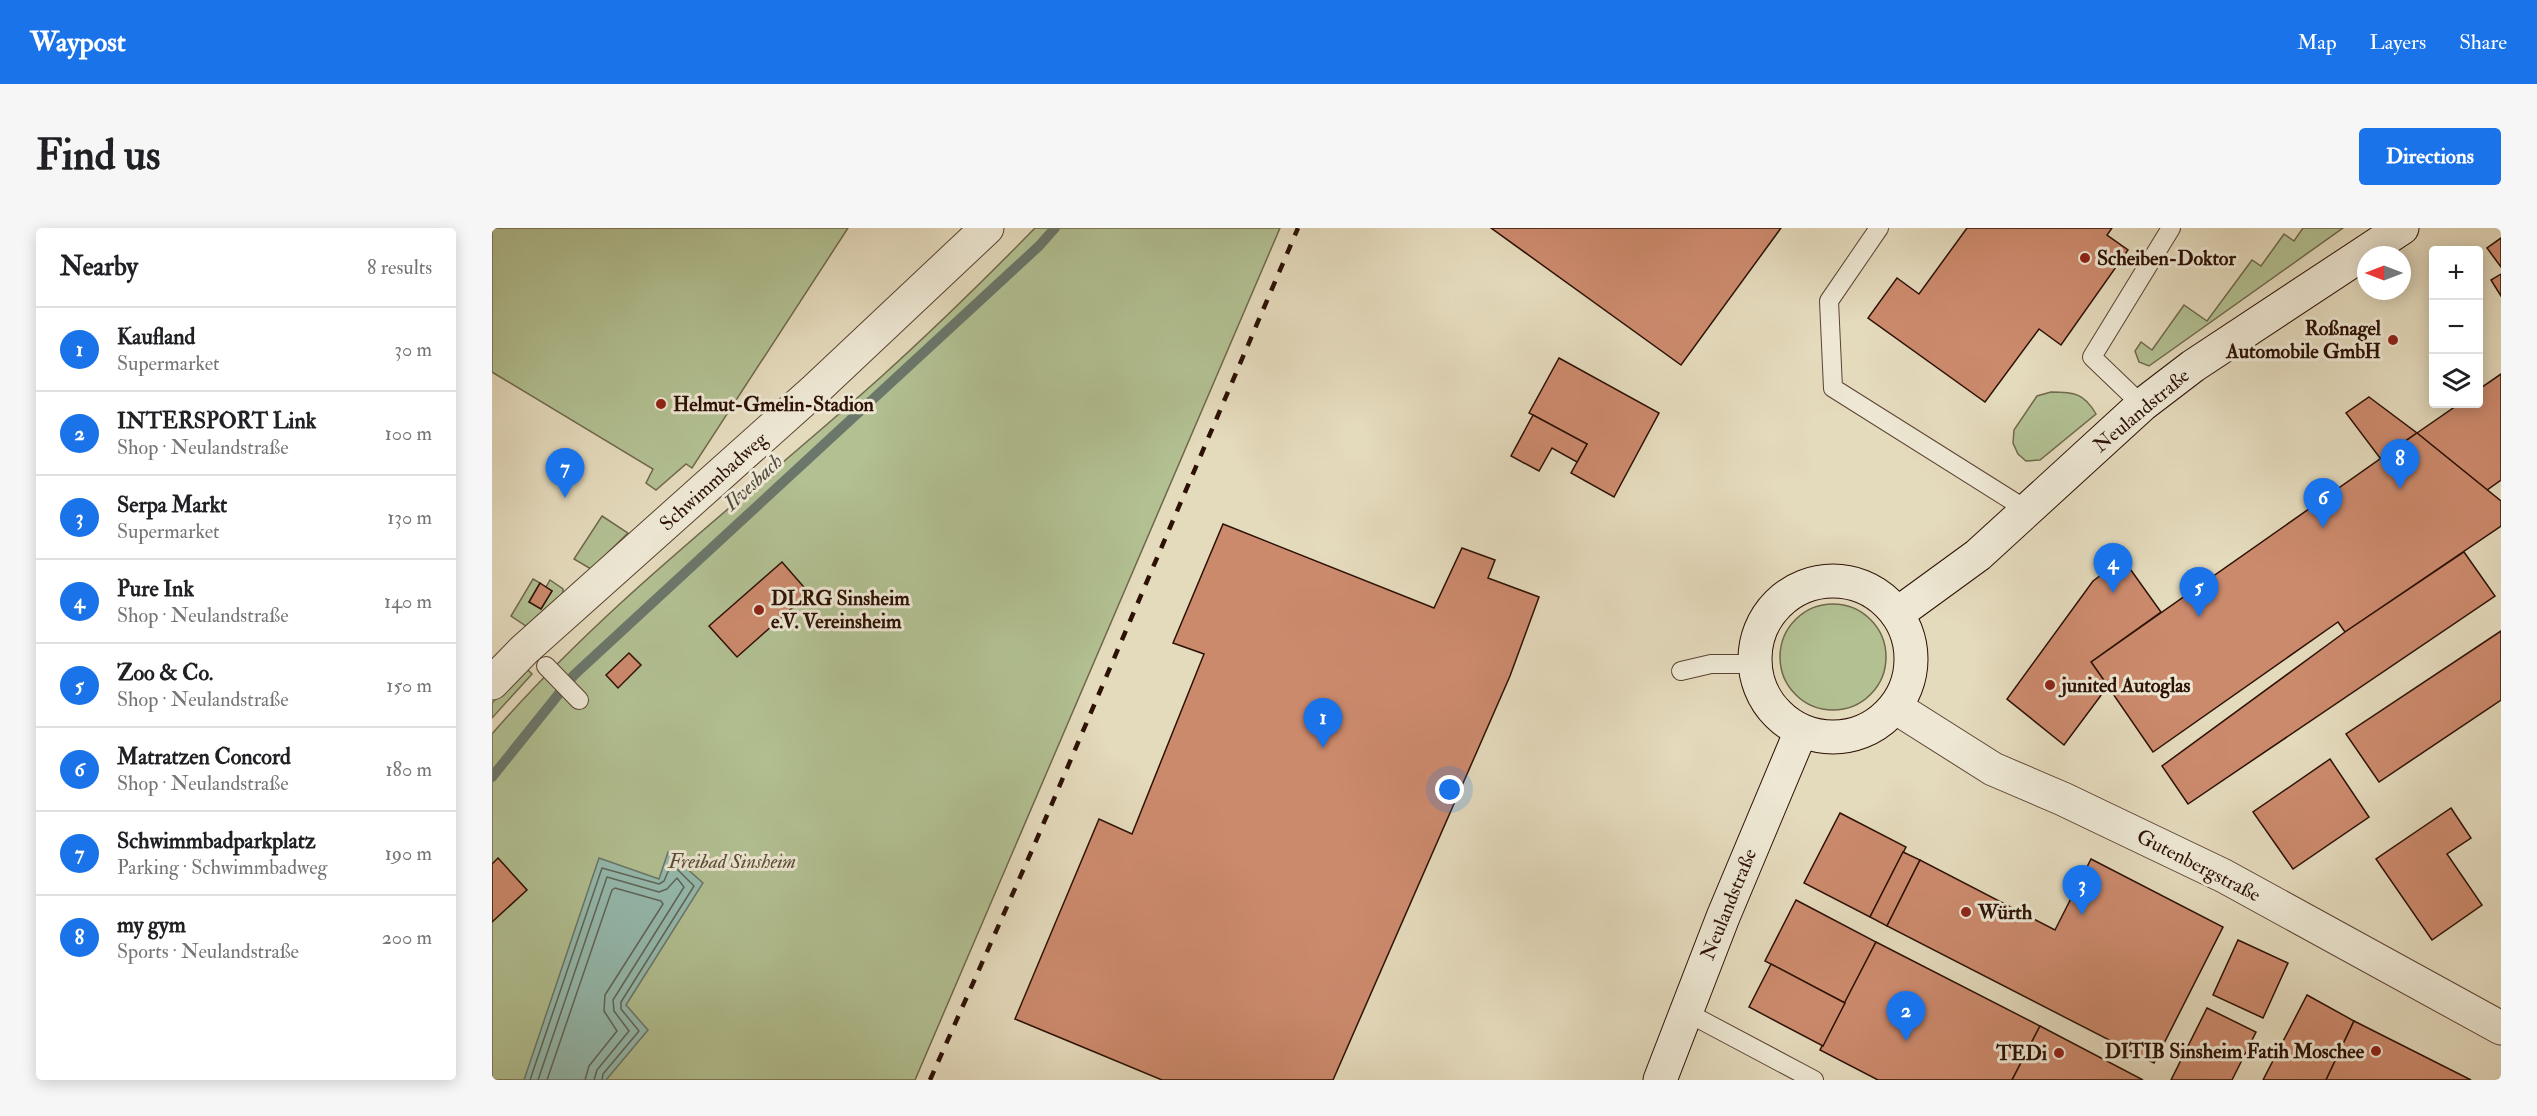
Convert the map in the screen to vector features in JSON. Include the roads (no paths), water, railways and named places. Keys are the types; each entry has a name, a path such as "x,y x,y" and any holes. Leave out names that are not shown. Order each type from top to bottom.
{"street":[{"name":"Schwimmbadweg","path":"492,683 524,650 816,389 987,228"},
{"name":"Neulandstraße","path":"1897,614 1978,555 2142,405 2193,366 2402,228"},
{"path":"1840,580 1863,586 1881,597 1897,614 1908,636 1911,661 1906,685 1895,707 1880,722 1862,732 1842,737 1821,737 1802,731 1783,720 1768,704 1759,685 1754,664 1756,641 1764,620 1778,602 1796,589 1818,581 1840,580"},
{"name":"Gutenbergstraße","path":"1895,707 1994,769 2063,799 2224,876 2501,1028"},
{"name":"Neulandstraße","path":"1660,1080 1778,781 1802,731"}],"lane":[{"path":"1879,228 1829,301 1833,388 2027,510"},
{"path":"2142,405 2092,357 2171,228"},
{"path":"1681,671 1711,664 1754,664"},
{"path":"546,666 579,700"},
{"path":"1686,1012 1814,1080"}],"water":[{"path":"668,852 703,883 626,1005 648,1030 606,1080 524,1080 599,858 659,879"}],"waterway":[{"name":"Ilvesbach","path":"492,777 574,675 1039,246 1055,228"}],"railway":[{"path":"930,1080 1033,848 1298,228"}],"place":[{"name":"Scheiben-Doktor","path":"2085,258"},
{"name":"Roßnagel Automobile GmbH","path":"2393,340"},
{"name":"Helmut-Gmelin-Stadion","path":"661,404"},
{"name":"my gym","path":"2400,489"},
{"name":"Schwimmbadparkplatz","path":"565,498"},
{"name":"Matratzen Concord","path":"2323,528"},
{"name":"Pure Ink","path":"2113,593"},
{"name":"DLRG Sinsheim e.V. Vereinsheim","path":"759,610"},
{"name":"Zoo & Co.","path":"2199,617"},
{"name":"junited Autoglas","path":"2050,685"},
{"name":"Kaufland","path":"1323,748"},
{"name":"Würth","path":"1966,912"},
{"name":"Serpa Markt","path":"2082,915"},
{"name":"INTERSPORT Link","path":"1906,1041"},
{"name":"DITIB Sinsheim Fatih Moschee","path":"2376,1051"},
{"name":"TEDi","path":"2059,1053"}],"park label":[{"name":"Freibad Sinsheim","path":"732,861"}]}
